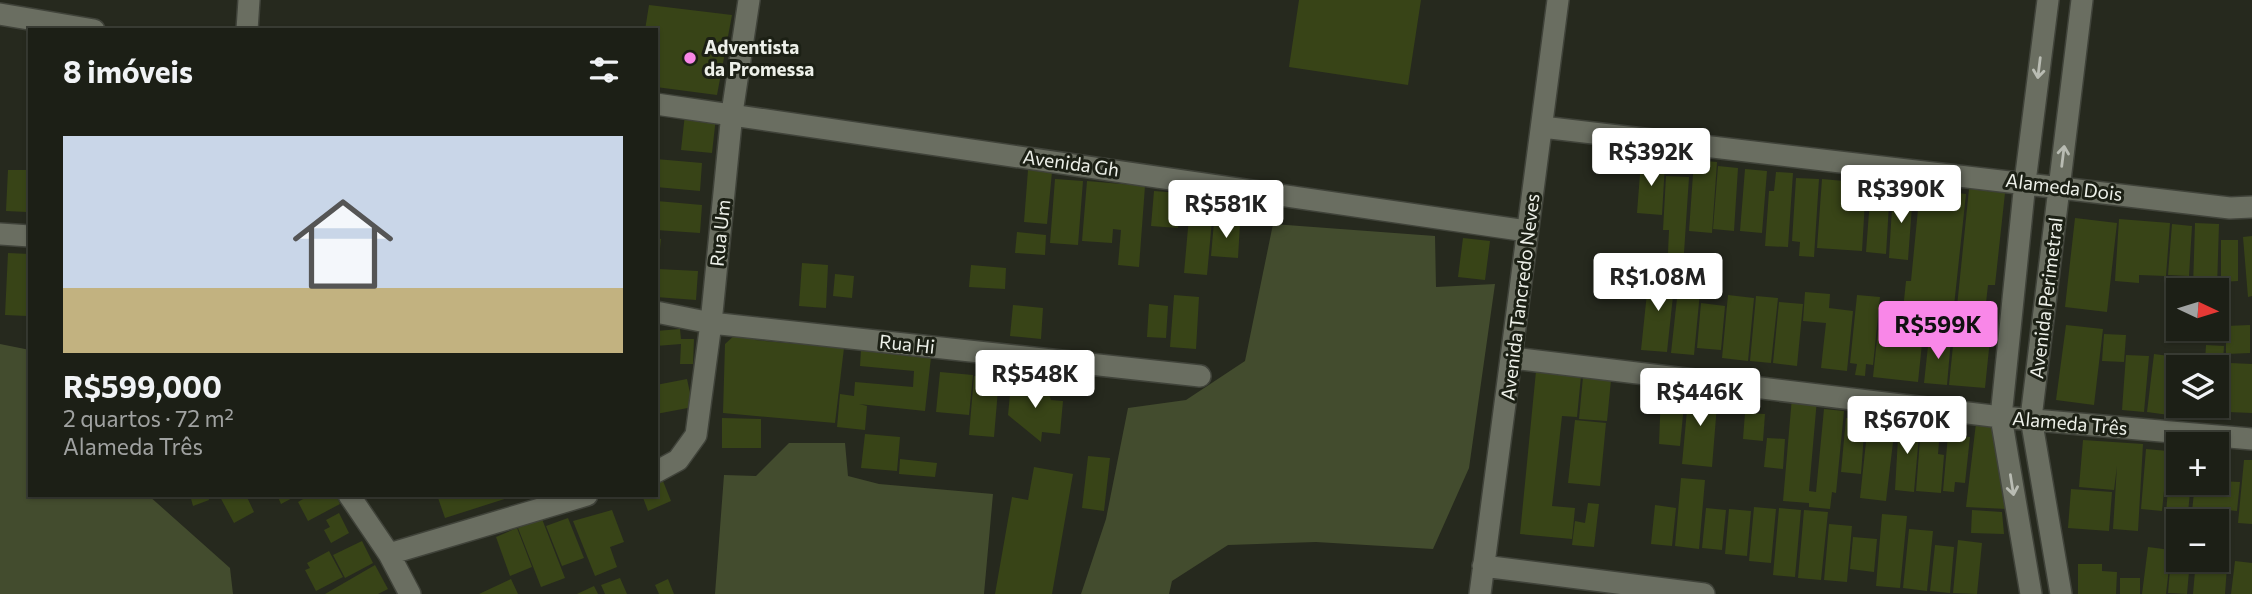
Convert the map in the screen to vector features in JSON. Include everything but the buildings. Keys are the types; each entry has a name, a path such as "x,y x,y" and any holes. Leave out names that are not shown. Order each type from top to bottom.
{"street":[{"path":"247,28 249,0"},
{"name":"Rua Um","path":"658,471 678,460 696,435 711,323 732,113 749,0"},
{"name":"Avenida Tancredo Neves","path":"1480,594 1558,0"},
{"name":"Avenida Perimetral","path":"2031,594 2001,417 2025,181 2048,0"},
{"name":"Avenida Perimetral","path":"2061,594 2031,418 2081,0"},
{"path":"0,14 82,28"},
{"name":"Avenida Gh","path":"658,104 1527,231"},
{"name":"Alameda Dois","path":"1542,127 1819,161 2025,181 2230,208 2252,207"},
{"path":"0,234 28,236"},
{"name":"Rua Hi","path":"658,312 711,323 1200,376"},
{"name":"Alameda Três","path":"1513,358 2001,417 2252,439"},
{"path":"350,497 388,554 410,594"},
{"path":"388,554 580,497"},
{"path":"1483,566 1704,594"}],"green space":[{"path":"1273,224 1435,236 1436,287 1495,284 1469,468 1433,549 1316,542 1228,545 1172,581 1169,594 1081,594 1106,519 1128,408 1186,400 1245,361"},
{"path":"0,344 28,350 28,497 150,497 230,568 233,594 0,594"},
{"path":"789,443 845,443 848,476 879,484 993,494 984,594 715,594 724,475 756,476"}],"place":[{"name":"Adventista da Promessa","path":"690,58"}]}
